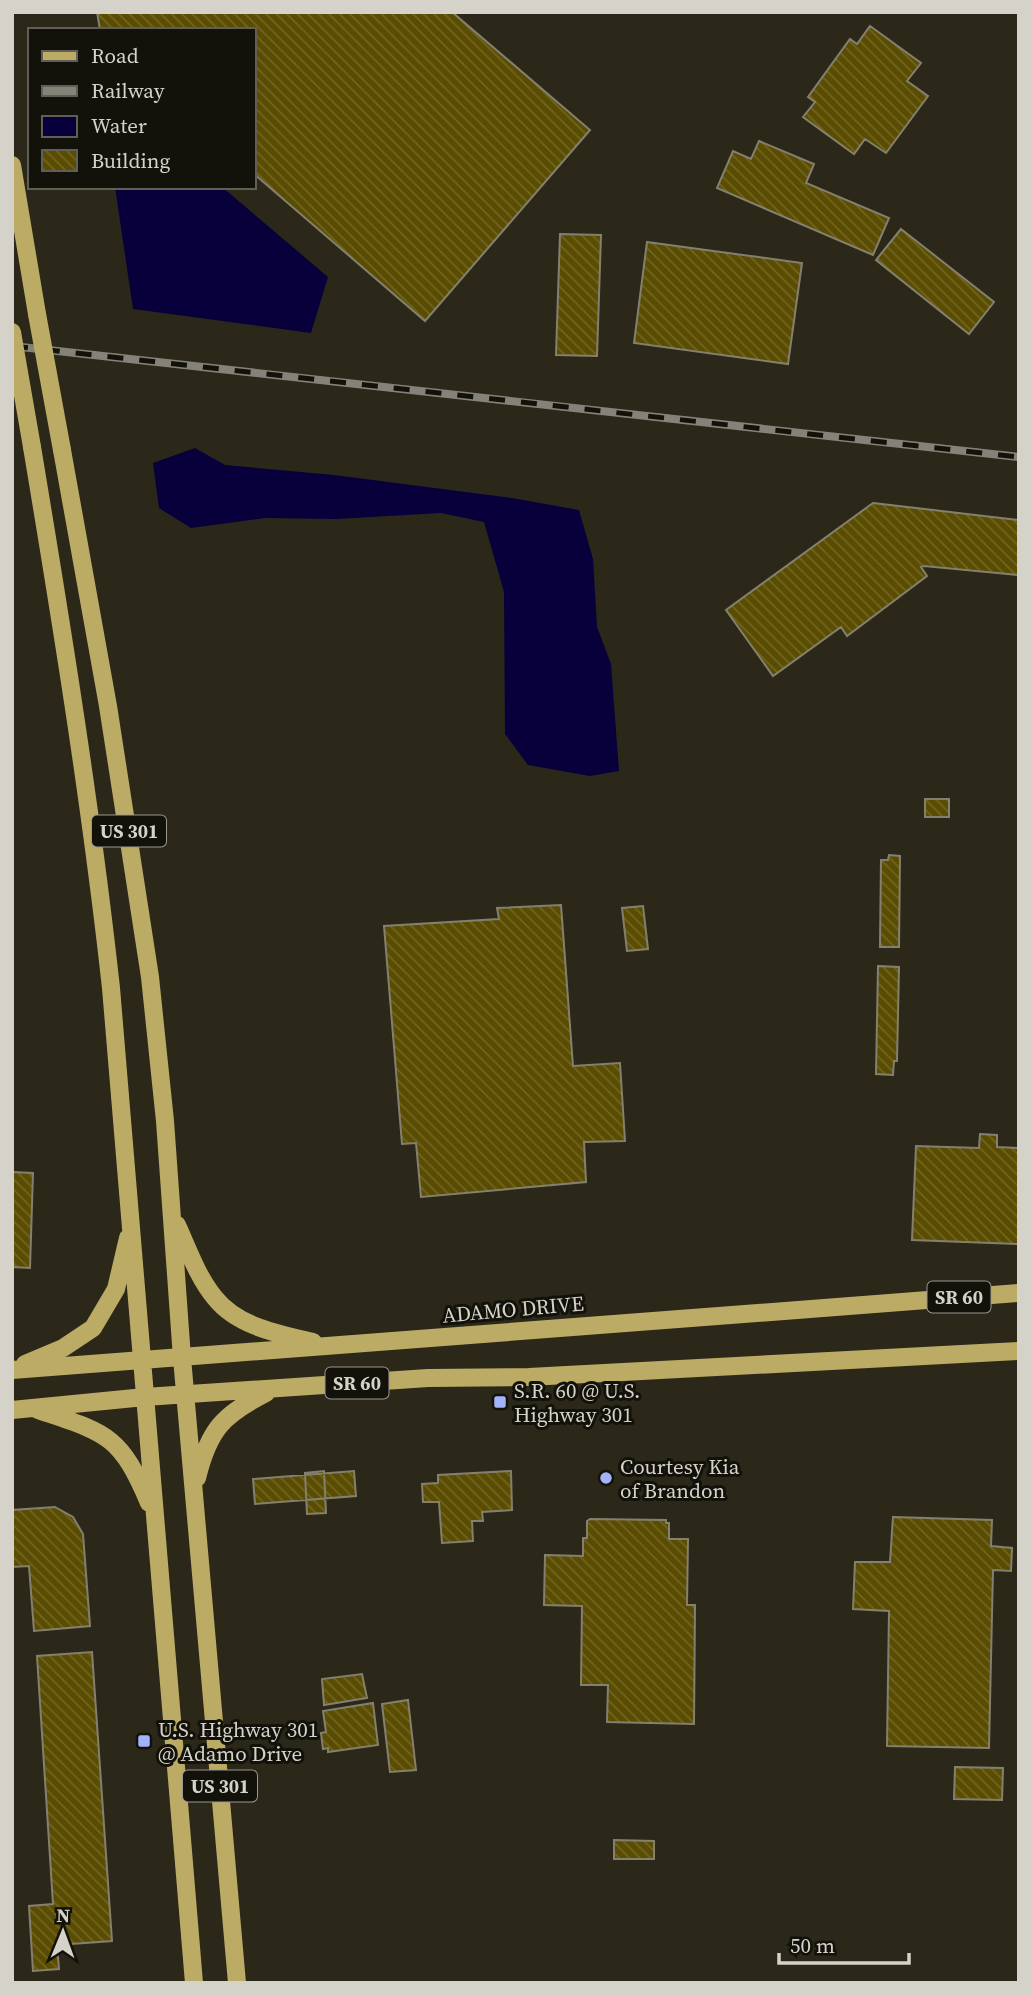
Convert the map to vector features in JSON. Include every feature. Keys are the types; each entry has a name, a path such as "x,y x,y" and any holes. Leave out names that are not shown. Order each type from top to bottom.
{"main road":[{"name":"US 301","path":"12,165 134,861 150,977 237,1983"},
{"name":"US 301","path":"12,332 76,712 111,988 194,1983"},
{"path":"172,1215 204,1282 230,1313 262,1328 330,1346"},
{"path":"12,1370 64,1348 93,1328 116,1289 132,1221"},
{"name":"ADAMO DRIVE","path":"12,1370 1019,1293"},
{"name":"SR 60","path":"186,1395 428,1378 528,1377 1019,1351"},
{"path":"193,1492 201,1461 220,1423 244,1405 272,1390"},
{"path":"12,1410 186,1395"},
{"path":"34,1409 89,1428 118,1446 139,1479 156,1520"}],"water":[{"path":"115,189 224,189 328,277 311,333 133,309"},
{"path":"195,448 225,465 334,475 512,498 579,510 593,559 597,627 611,664 619,771 590,776 528,765 505,734 504,592 484,522 441,513 336,519 265,518 191,528 159,508 153,463"}],"building":[{"path":"97,12 452,12 590,130 425,321 256,176 256,28 100,28"},
{"path":"870,26 921,63 907,81 928,96 886,153 865,139 854,154 803,117 815,102 808,97 850,39 857,44"},
{"path":"759,141 814,164 806,183 889,218 873,255 717,188 733,151 751,159"},
{"path":"901,229 994,302 969,334 876,260"},
{"path":"560,234 601,235 597,356 556,355"},
{"path":"647,242 802,263 788,364 634,343"},
{"path":"873,503 1019,520 1019,575 921,567 927,576 847,636 841,627 773,676 726,610"},
{"path":"925,799 949,799 949,817 925,817"},
{"path":"889,855 900,856 899,947 880,947 881,860 888,860"},
{"path":"561,905 573,1066 620,1063 625,1141 584,1142 586,1182 421,1197 416,1143 402,1144 384,926 499,919 497,908"},
{"path":"643,906 648,949 627,951 622,908"},
{"path":"878,966 899,967 897,1061 894,1061 893,1075 876,1074"},
{"path":"980,1134 997,1135 997,1147 1019,1148 1019,1244 912,1240 916,1146 979,1148"},
{"path":"12,1172 33,1173 30,1268 12,1267"},
{"path":"324,1471 326,1513 307,1514 305,1473"},
{"path":"354,1471 356,1496 255,1504 253,1479"},
{"path":"511,1471 512,1510 482,1512 483,1521 472,1521 473,1541 442,1543 439,1502 423,1502 422,1484 438,1483 438,1475"},
{"path":"55,1507 73,1517 83,1534 90,1626 34,1631 29,1566 12,1567 12,1510"},
{"path":"893,1517 992,1520 991,1546 1012,1548 1011,1571 993,1570 989,1748 887,1746 889,1611 853,1609 855,1562 890,1562"},
{"path":"666,1520 666,1523 669,1523 669,1539 688,1539 687,1605 695,1605 694,1724 607,1722 608,1685 581,1685 582,1606 544,1605 545,1555 583,1556 583,1538 587,1538 587,1521"},
{"path":"92,1652 112,1941 57,1945 59,1969 33,1971 29,1906 53,1904 37,1656"},
{"path":"362,1674 367,1698 324,1705 322,1679"},
{"path":"408,1700 416,1770 390,1772 382,1704"},
{"path":"373,1703 378,1745 328,1752 328,1748 323,1749 321,1733 326,1732 323,1711"},
{"path":"955,1767 1003,1768 1002,1800 954,1799"},
{"path":"614,1840 654,1841 654,1859 614,1859"}],"railway":[{"path":"12,346 1019,457"}],"place":[{"name":"S.R. 60 @ U.S. Highway 301","path":"500,1402"},
{"name":"Courtesy Kia of Brandon","path":"606,1478"},
{"name":"U.S. Highway 301 @ Adamo Drive","path":"144,1741"}]}
